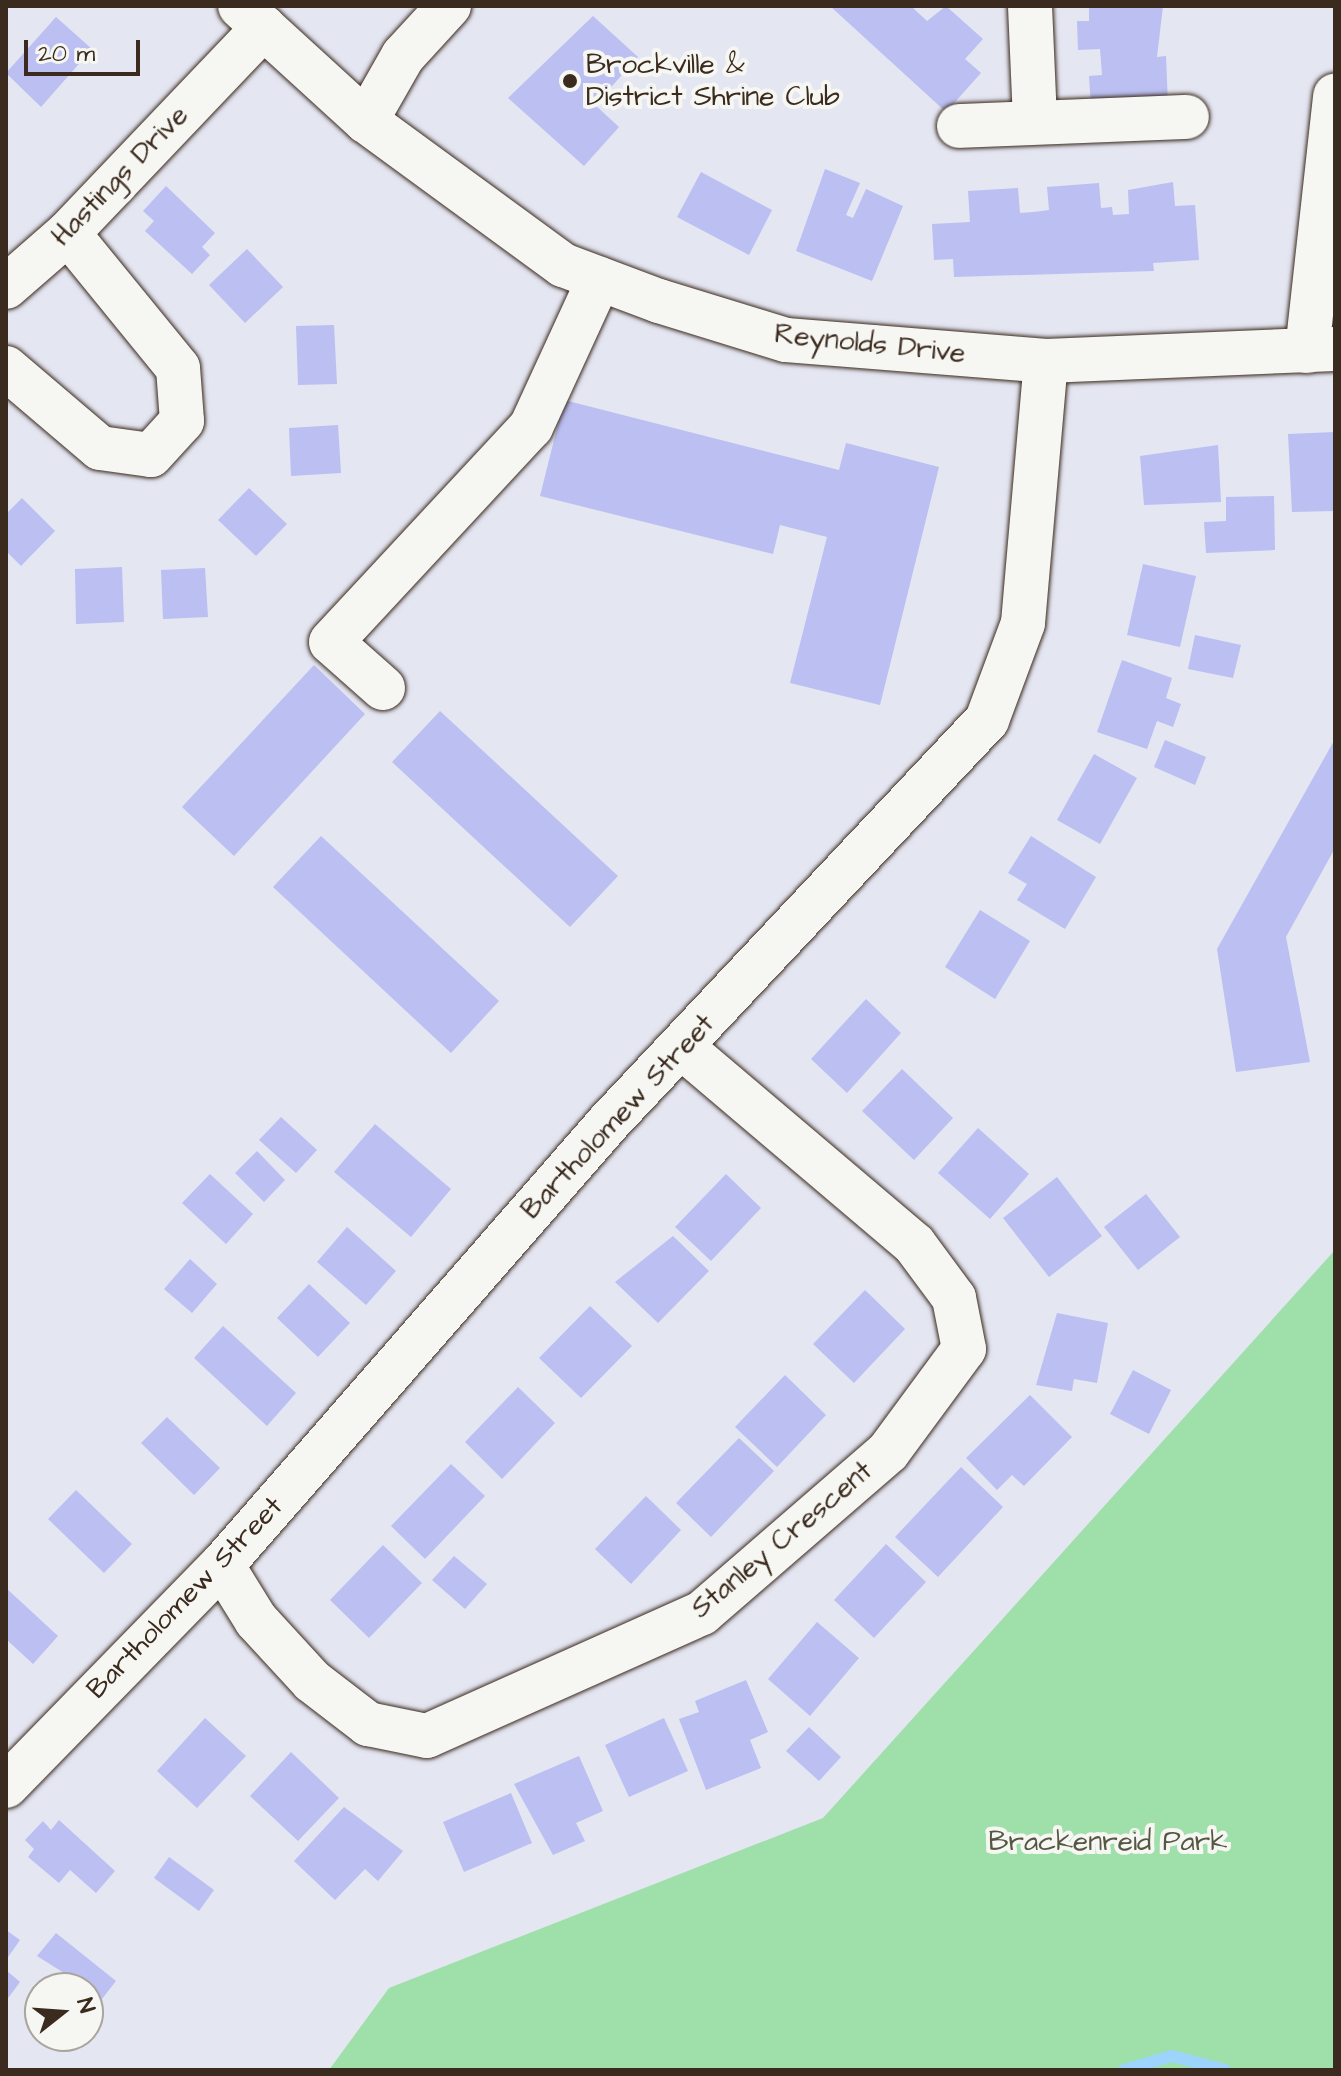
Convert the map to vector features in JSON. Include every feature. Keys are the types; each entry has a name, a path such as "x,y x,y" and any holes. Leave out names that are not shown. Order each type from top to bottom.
{"street":[{"path":"366,121 403,56 449,6"},
{"path":"1030,6 1035,120"},
{"name":"Reynolds Drive","path":"252,16 366,121 563,265 786,340 1046,361 1321,350"},
{"name":"Hastings Drive","path":"6,287 68,233 252,16"},
{"path":"1321,350 1335,96"},
{"path":"959,126 1035,120 1187,117"},
{"path":"6,368 100,448 151,455 182,421 178,368 68,233"},
{"path":"383,688 331,642 531,427 599,279"},
{"name":"Bartholomew Street","path":"6,1786 222,1565 609,1122 683,1048 987,720 1023,623 1046,361"},
{"name":"Stanley Crescent","path":"222,1565 256,1620 312,1681 368,1724 427,1736 702,1613 888,1452 964,1349 954,1298 914,1244 683,1048"}],"green space":[{"name":"Brackenreid Park","path":"1335,1250 1335,2070 329,2070 389,1988 823,1818"}],"building":[{"path":"830,6 911,6 927,21 946,6 983,39 965,59 981,73 946,112"},
{"path":"1089,6 1163,6 1157,57 1166,56 1168,105 1091,108 1089,76 1102,75 1100,49 1078,50 1077,21 1089,21"},
{"name":"Brockville & District Shrine Club","path":"593,16 638,57 595,105 619,127 584,166 508,98"},
{"path":"56,17 92,49 41,107 6,73"},
{"path":"825,169 860,183 846,215 853,218 866,189 903,206 872,281 796,251"},
{"path":"701,172 772,210 749,255 677,217"},
{"path":"1173,182 1175,206 1195,205 1199,260 1153,263 1154,271 954,277 953,259 934,260 932,224 970,222 968,191 1018,188 1020,213 1049,210 1047,187 1099,183 1101,208 1112,207 1113,215 1129,214 1128,190"},
{"path":"166,186 215,233 202,247 210,255 192,274 145,231 154,221 143,211"},
{"path":"247,249 283,287 245,323 209,285"},
{"path":"334,325 337,384 298,385 296,326"},
{"path":"564,400 839,470 846,443 939,467 880,705 790,683 827,537 780,525 773,554 540,496"},
{"path":"338,425 341,473 291,476 289,428"},
{"path":"1335,432 1335,511 1292,512 1288,434"},
{"path":"1218,445 1221,502 1144,505 1140,456"},
{"path":"249,488 287,524 256,556 218,520"},
{"path":"1274,496 1275,550 1206,553 1204,522 1226,521 1226,497"},
{"path":"22,498 55,531 21,566 6,551 6,514"},
{"path":"1143,564 1196,576 1180,647 1127,635"},
{"path":"122,567 124,622 76,624 75,569"},
{"path":"205,568 208,617 163,619 161,570"},
{"path":"1195,635 1241,645 1233,678 1188,669"},
{"path":"1122,660 1172,678 1166,698 1181,704 1173,727 1157,721 1147,749 1097,732"},
{"path":"314,665 365,714 234,856 182,807"},
{"path":"440,711 618,876 570,927 392,762"},
{"path":"1335,739 1335,848 1286,937 1310,1062 1236,1072 1217,949"},
{"path":"1165,740 1206,757 1195,785 1154,767"},
{"path":"1094,754 1137,778 1100,844 1057,820"},
{"path":"321,836 499,1001 451,1053 273,887"},
{"path":"1031,836 1096,877 1065,929 1017,900 1027,884 1008,873"},
{"path":"980,910 1030,941 995,999 945,967"},
{"path":"866,999 901,1033 847,1093 811,1059"},
{"path":"902,1069 953,1118 914,1160 862,1111"},
{"path":"281,1117 317,1150 296,1173 259,1140"},
{"path":"375,1124 451,1189 411,1237 334,1172"},
{"path":"978,1128 1029,1174 990,1219 938,1173"},
{"path":"257,1151 285,1180 264,1202 235,1173"},
{"path":"210,1174 253,1214 226,1244 182,1203"},
{"path":"726,1174 761,1208 711,1261 675,1227"},
{"path":"1057,1177 1102,1236 1049,1277 1003,1218"},
{"path":"1146,1194 1180,1237 1138,1270 1104,1227"},
{"path":"347,1227 396,1271 366,1305 317,1262"},
{"path":"673,1236 709,1271 658,1323 615,1282"},
{"path":"190,1259 217,1284 192,1313 164,1289"},
{"path":"309,1284 350,1323 318,1357 277,1318"},
{"path":"865,1290 905,1329 854,1383 813,1344"},
{"path":"590,1306 632,1346 581,1398 539,1358"},
{"path":"1057,1313 1108,1323 1097,1383 1074,1379 1072,1391 1036,1385"},
{"path":"223,1326 296,1393 267,1426 194,1358"},
{"path":"1133,1370 1171,1390 1149,1434 1110,1414"},
{"path":"785,1375 826,1415 777,1467 735,1427"},
{"path":"518,1387 555,1423 502,1479 465,1442"},
{"path":"1030,1395 1072,1437 1024,1486 1012,1475 997,1490 966,1458"},
{"path":"167,1417 220,1468 194,1495 141,1443"},
{"path":"739,1438 774,1471 711,1537 676,1503"},
{"path":"451,1464 485,1496 425,1559 391,1526"},
{"path":"961,1467 1003,1507 938,1577 895,1537"},
{"path":"76,1490 132,1544 104,1573 48,1519"},
{"path":"646,1496 681,1530 631,1584 595,1549"},
{"path":"886,1544 926,1582 874,1638 834,1600"},
{"path":"383,1545 422,1583 369,1638 330,1600"},
{"path":"454,1556 487,1584 465,1609 432,1580"},
{"path":"6,1588 58,1636 33,1664 6,1639"},
{"path":"817,1622 859,1658 810,1716 768,1679"},
{"path":"746,1680 768,1732 750,1740 761,1768 706,1790 679,1719 699,1712 695,1701"},
{"path":"205,1718 246,1756 197,1808 157,1771"},
{"path":"664,1718 688,1771 629,1797 605,1745"},
{"path":"809,1727 841,1757 819,1781 786,1751"},
{"path":"291,1752 339,1798 298,1841 250,1796"},
{"path":"579,1756 603,1811 576,1823 585,1841 553,1855 514,1784"},
{"path":"511,1793 532,1843 464,1872 443,1822"},
{"path":"344,1807 403,1851 378,1881 365,1869 335,1900 294,1861"},
{"path":"59,1820 115,1871 96,1893 70,1870 59,1883 28,1857 34,1849 25,1840 43,1821 51,1830"},
{"path":"169,1857 214,1890 199,1911 154,1878"},
{"path":"6,1930 20,1940 6,1960"},
{"path":"56,1933 116,1981 104,1996 104,1972 62,1972 37,1956"},
{"path":"6,1970 20,1982 6,2001"}],"waterway":[{"path":"1124,2070 1172,2056 1225,2070"}],"place":[{"name":"Brockville & District Shrine Club","path":"570,81"}]}
